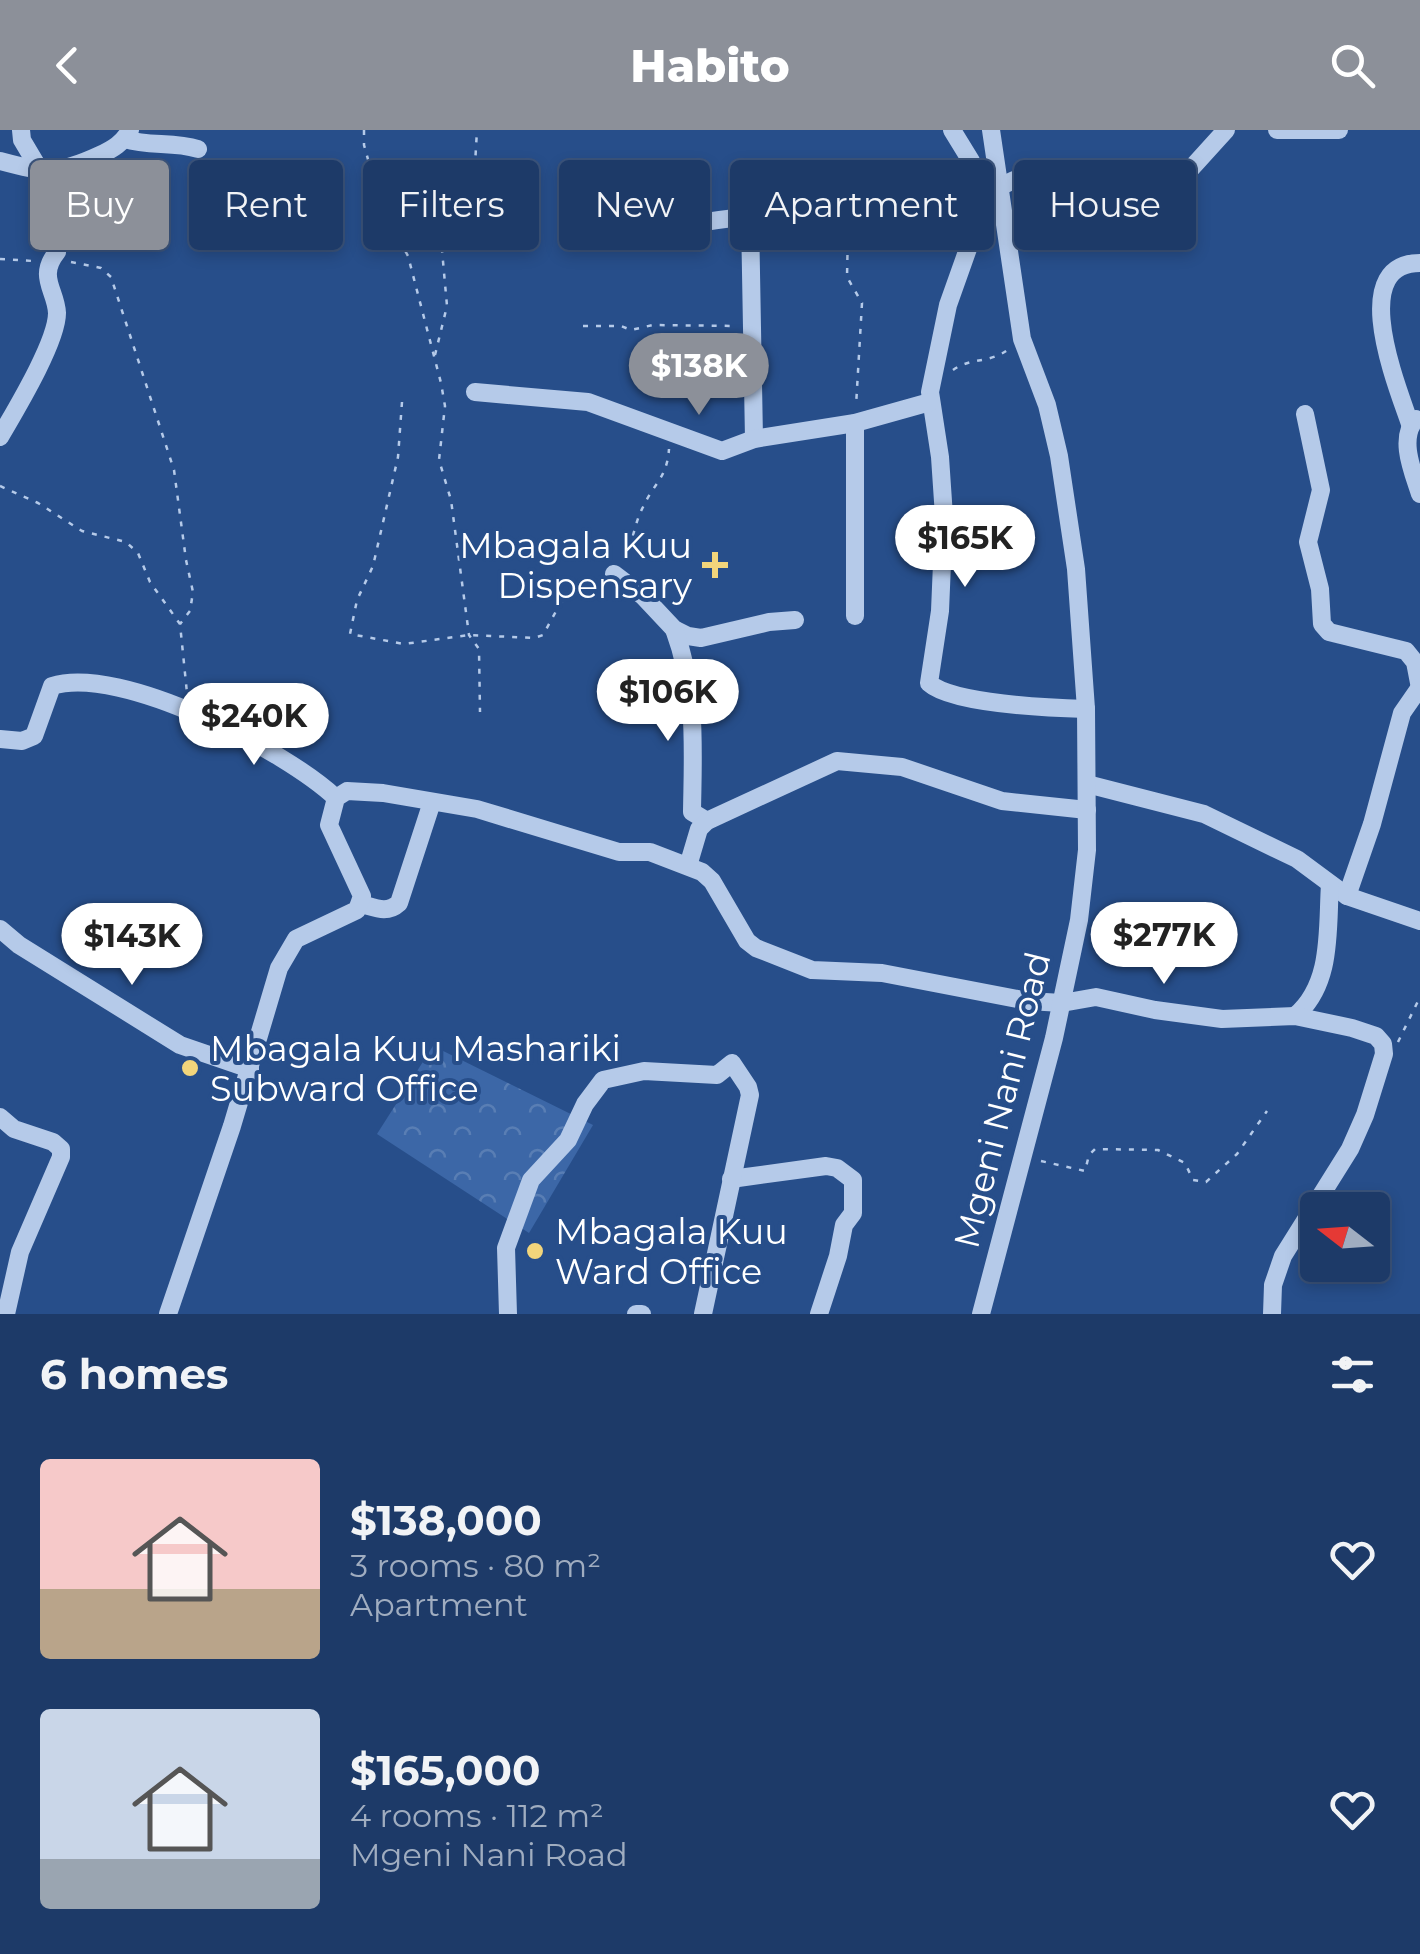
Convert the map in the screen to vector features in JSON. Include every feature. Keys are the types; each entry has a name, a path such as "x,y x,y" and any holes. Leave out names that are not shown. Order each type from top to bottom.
{"street":[{"path":"21,130 22,140 34,160"},
{"path":"952,130 971,160"},
{"name":"Mgeni Nani Road","path":"981,1314 1062,1003 1079,920 1087,850 1086,709 1076,570 1059,456 1022,339 996,190 991,130"},
{"path":"1086,709 1005,703 930,686 940,611 944,516 930,397 948,305 975,229 996,190 1014,180 1030,179 1103,184 1179,183 1226,130"},
{"path":"1277,130 1338,130"},
{"path":"90,160 112,150 127,135 141,144 198,149"},
{"path":"0,161 30,169"},
{"path":"0,437 30,384 57,314 47,286 56,250"},
{"path":"751,250 754,439"},
{"path":"1420,264 1402,265 1394,271 1381,300 1386,352 1415,420 1407,439 1420,494"},
{"path":"475,392 588,402 722,451 754,439 855,422 930,397"},
{"path":"1305,414 1321,490 1308,542 1320,588 1322,624 1329,632 1406,651 1415,662 1420,687 1402,714 1372,824 1347,896"},
{"path":"855,422 855,616"},
{"path":"614,574 644,596 674,630 687,666 692,702 692,812 707,822"},
{"path":"674,630 702,638 795,620"},
{"path":"0,739 22,741 34,736 48,694 58,684 102,684 189,711 267,748 336,798"},
{"path":"688,866 700,829 707,822 837,761 902,767 1014,804 1087,810"},
{"path":"1087,784 1204,814 1297,858 1347,896 1420,921"},
{"path":"168,1314 250,1070 279,968 296,939 361,904 362,896 329,825 336,798 347,791 503,815 619,852 650,852 688,866 712,881 747,942 766,954 826,972 882,974 1028,1001 1062,1003 1096,997 1154,1010 1222,1018 1295,1016 1352,1028 1382,1041 1384,1054 1365,1115 1350,1149 1283,1256 1274,1285 1272,1314"},
{"path":"361,904 383,910 399,903 432,802"},
{"path":"1295,1016 1311,1001 1325,960 1330,884"},
{"path":"0,930 180,1044 250,1070"},
{"path":"508,1314 506,1248 531,1180 568,1140 585,1104 603,1080 644,1071 717,1075 735,1064 750,1095 703,1314"},
{"path":"0,1117 28,1136 53,1142 61,1149 20,1252 6,1314"},
{"path":"732,1179 826,1166 837,1168 853,1180 853,1213 844,1225 819,1314"}],"path":[{"path":"364,130 364,145 381,206 408,256 444,406 440,460 451,500 469,635 479,649 480,712"},
{"path":"434,359 447,306 442,250 453,209 474,165 477,130"},
{"path":"847,250 846,277 862,303 855,422"},
{"path":"0,260 52,259 101,268 111,277 174,470 193,592 190,611 180,624"},
{"path":"583,326 631,330 653,325 752,326"},
{"path":"930,397 958,366 990,361 1022,339"},
{"path":"402,402 398,457 373,566 349,632 390,644 469,635 543,635 560,604 614,574 632,546 644,504 667,472 670,432"},
{"path":"0,486 38,503 82,531 126,542 138,553 150,582 180,624 189,711"},
{"path":"1382,1041 1400,1042 1420,997"},
{"path":"1024,1157 1085,1172 1094,1150 1158,1150 1185,1162 1192,1180 1206,1182 1237,1154 1267,1111"}],"green space":[{"path":"433,1046 593,1125 529,1233 377,1134"}],"place":[{"name":"Mbagala Kuu Dispensary","path":"715,565"},
{"name":"Mbagala Kuu Mashariki Subward Office","path":"190,1068"},
{"name":"Mbagala Kuu Ward Office","path":"535,1251"}]}
